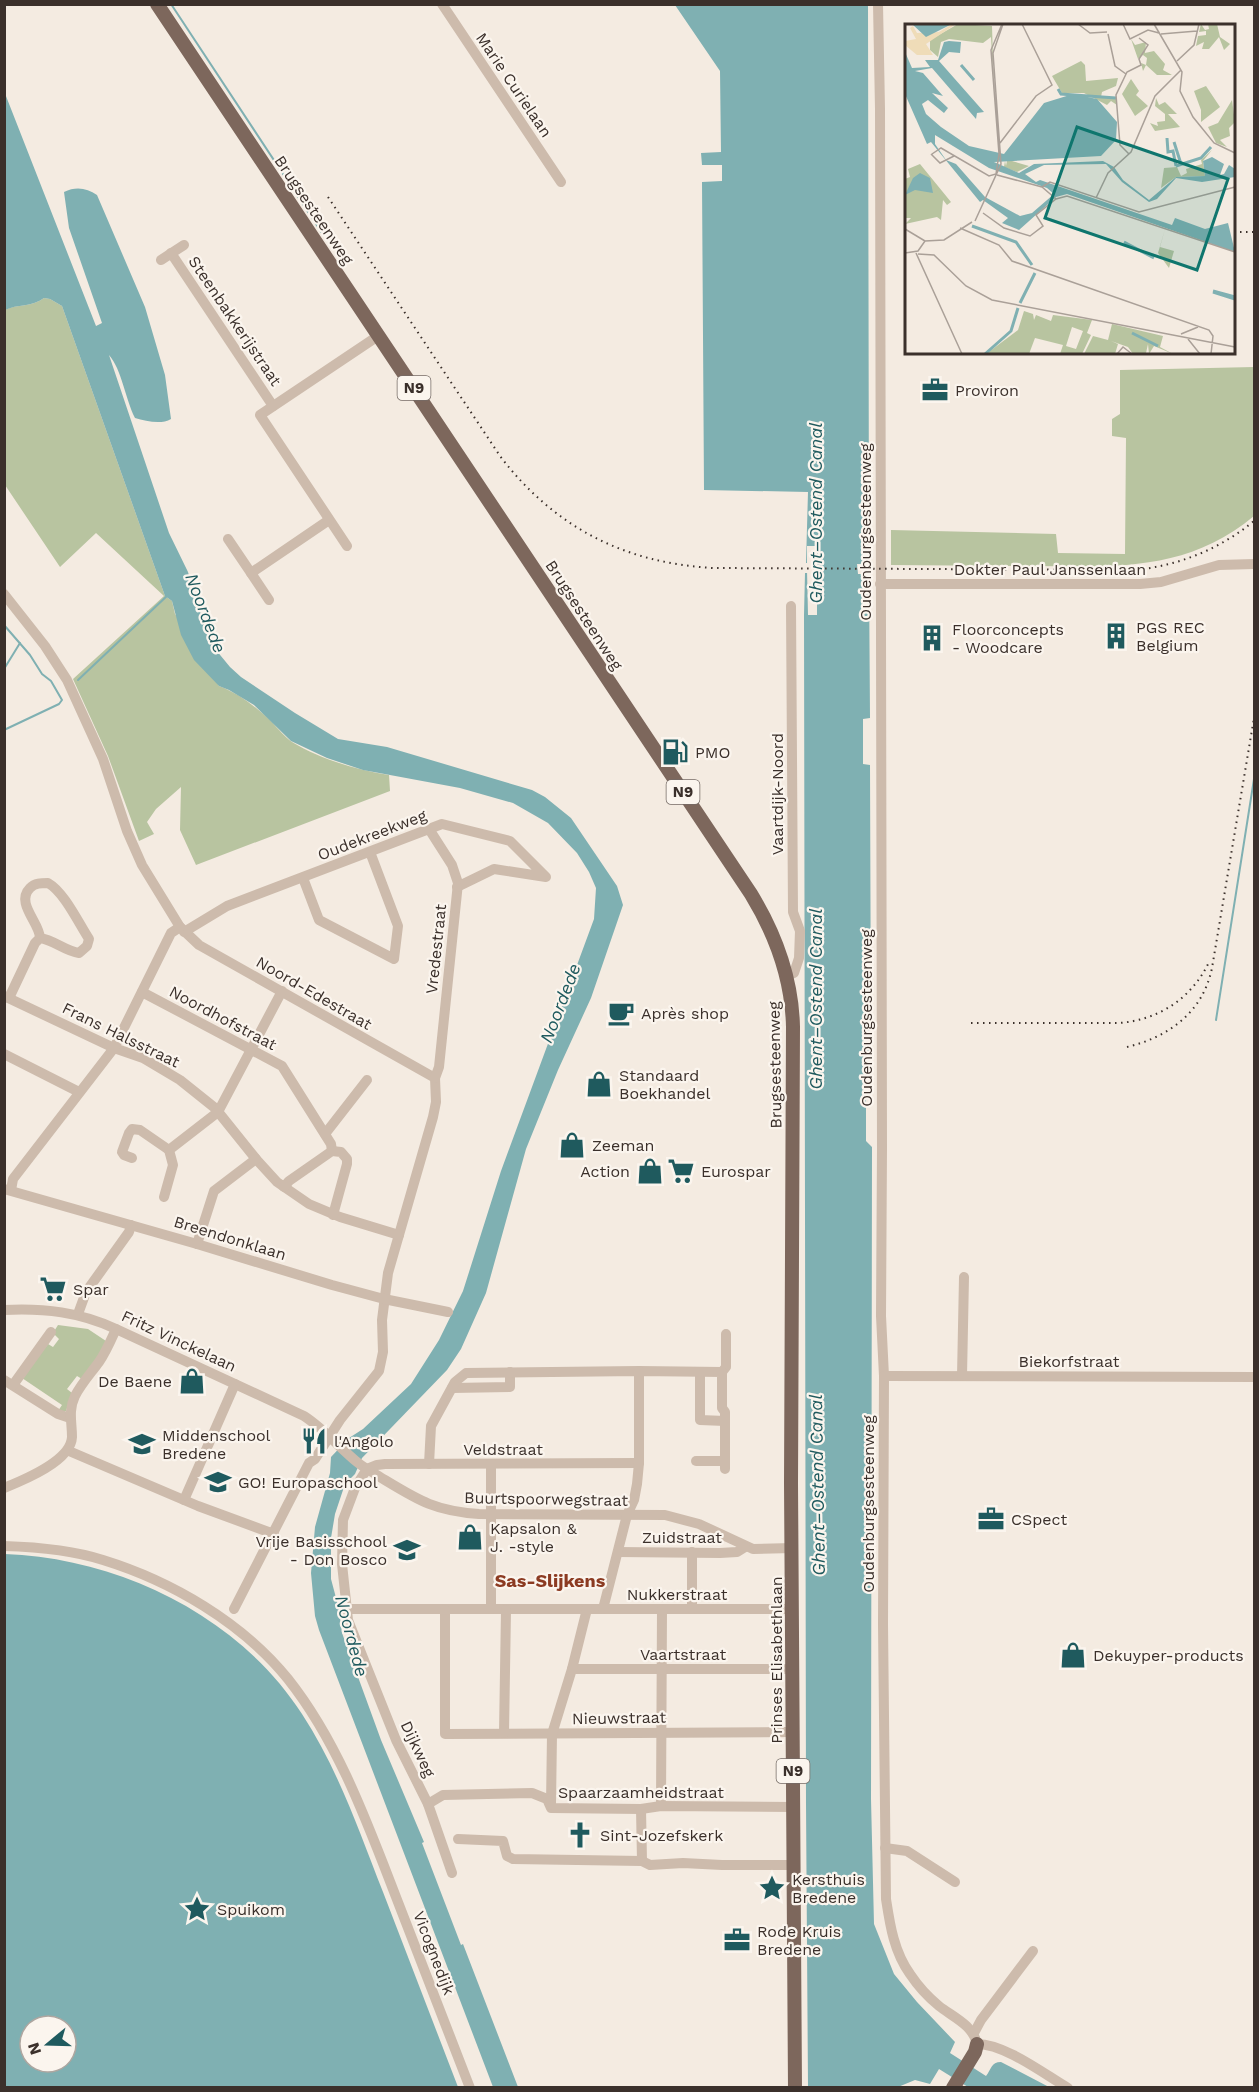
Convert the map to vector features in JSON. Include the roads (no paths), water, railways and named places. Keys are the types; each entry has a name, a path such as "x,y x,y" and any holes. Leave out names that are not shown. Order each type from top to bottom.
{"main road":[{"name":"Brugsesteenweg","path":"157,4 751,894 772,933 787,976 793,1027 792,1305"},
{"name":"Prinses Elisabethlaan","path":"792,1305 795,2088"},
{"path":"953,2088 968,2063 975,2039"}],"street":[{"name":"Marie Curielaan","path":"442,4 561,182"},
{"name":"Oudenburgsesteenweg","path":"878,4 882,1148 880,1316 884,1376 886,1899 891,1928 899,1954 910,1975 937,2005 975,2039"},
{"name":"Steenbakkerijstraat","path":"161,260 184,245"},
{"name":"Steenbakkerijstraat","path":"171,253 273,406"},
{"name":"Steenbakkerijstraat","path":"347,546 260,415 378,336"},
{"path":"250,573 329,520"},
{"path":"228,539 269,600"},
{"name":"Dokter Paul Janssenlaan","path":"880,584 1140,584 1161,582 1219,565 1254,564"},
{"name":"Noord-Edestraat","path":"4,594 45,646 67,680 103,759 134,849 182,929 199,945 435,1078"},
{"name":"Vaartdijk-Noord","path":"787,976 794,973 797,966 800,936 793,912 791,606"},
{"name":"Oudekreekweg","path":"182,929 227,906 446,824 510,841 546,877 494,869 458,887"},
{"name":"Vredestraat","path":"429,829 453,867 458,887 439,1067 435,1078"},
{"path":"303,878 319,920 394,959 398,926 370,852"},
{"path":"7,997 33,946 40,938 40,930 24,897 28,889 36,884 48,883 56,888 88,939 87,946 79,953 40,938"},
{"path":"8,1189 13,1179 114,1048 171,933 182,929"},
{"name":"Noordhofstraat","path":"142,992 282,1066 331,1144 332,1151 341,1152 348,1161 333,1215"},
{"path":"169,1150 218,1112 282,992"},
{"name":"Frans Halsstraat","path":"7,997 114,1048 143,1058 170,1074 207,1100 256,1159 284,1187 309,1203 333,1215 399,1235"},
{"path":"4,1054 79,1092"},
{"path":"234,1609 309,1463 315,1459 329,1436 379,1371 383,1352 384,1299 388,1273 433,1117 436,1101 435,1078"},
{"path":"325,1134 367,1080"},
{"path":"132,1158 122,1152 132,1129 140,1130 169,1150 173,1165 164,1197"},
{"path":"284,1187 332,1151"},
{"path":"197,1244 214,1191 256,1159"},
{"name":"Breendonklaan","path":"8,1189 384,1299 448,1312"},
{"path":"78,1314 86,1292 129,1232 131,1225"},
{"path":"962,1376 964,1277"},
{"name":"Fritz Vinckelaan","path":"4,1310 35,1309 78,1314 116,1329 304,1416 329,1436"},
{"path":"4,1488 33,1476 69,1451 72,1436 71,1405 77,1392 101,1360 116,1329"},
{"path":"51,1332 9,1382 58,1414 70,1418"},
{"path":"696,1461 725,1465 722,1372 726,1367 726,1334"},
{"path":"603,1609 627,1515 636,1492 639,1463 639,1371"},
{"path":"700,1372 700,1420 725,1420"},
{"path":"429,1464 431,1426 457,1379 466,1373 722,1372"},
{"name":"Biekorfstraat","path":"884,1376 1254,1377"},
{"path":"184,1500 235,1384"},
{"name":"Buurtspoorwegstraat","path":"329,1436 363,1466 408,1495 427,1504 458,1512 491,1514 665,1515 699,1524 745,1547"},
{"path":"69,1451 184,1500 274,1534"},
{"name":"Veldstraat","path":"363,1466 639,1463"},
{"path":"491,1464 491,1609"},
{"path":"346,1609 341,1553 344,1520 363,1466"},
{"name":"Vicognedijk","path":"4,1546 50,1550 109,1562 143,1574 169,1587 235,1628 269,1659 302,1698 327,1740 370,1828 470,2088"},
{"path":"745,1547 753,1550 793,1548"},
{"name":"Zuidstraat","path":"618,1552 737,1552 745,1547"},
{"path":"692,1551 692,1609"},
{"name":"Nukkerstraat","path":"346,1609 792,1609"},
{"name":"Dijkweg","path":"346,1609 354,1638 396,1740 428,1804 452,1873"},
{"path":"551,1808 552,1734 587,1609"},
{"name":"Nieuwstraat","path":"445,1610 445,1734 793,1732"},
{"path":"504,1733 506,1610"},
{"path":"661,1806 662,1610"},
{"name":"Vaartstraat","path":"572,1669 793,1669"},
{"name":"Spaarzaamheidstraat","path":"428,1804 442,1795 532,1792 547,1799 551,1808 793,1807"},
{"path":"641,1809 642,1861"},
{"path":"458,1839 503,1841 507,1856 513,1859 642,1861 650,1865 683,1863 793,1865"},
{"path":"885,1848 907,1851 955,1882"},
{"path":"1033,1951 981,2020 975,2039 1010,2054 1068,2088"}],"water":[{"name":"Ghent–Ostend Canal","path":"675,5 868,5 869,564 857,564 858,574 869,574 870,718 863,719 863,764 870,765 871,1050 866,1055 866,1141 872,1147 871,1799 874,1924 894,1974 955,2042 950,2053 986,2076 993,2065 1001,2062 1049,2087 968,2087 939,2069 930,2084 915,2080 898,2087 808,2087 804,615 805,573 817,573 817,563 806,563 808,492 704,490 702,182 722,181 722,165 702,165 701,153 721,152 720,71"},
{"path":"4,91 96,326 102,323 69,228 64,192 68,190 81,189 97,195 145,307 165,375 171,419 158,422 135,418 117,368 109,355 169,533 188,572 202,618 216,650 241,677 338,739 387,747 532,790 545,797 571,818 617,886 623,905 591,998 558,1070 526,1149 486,1293 461,1349 447,1370 362,1458 355,1474 345,1484 335,1514 331,1538 331,1579 339,1609 342,1633 381,1740 424,1842 422,1843 461,1945 463,1944 518,2087 493,2087 319,1630 315,1616 311,1573 315,1527 330,1473 331,1457 349,1438 363,1429 411,1384 439,1340 463,1291 501,1171 594,919 596,888 577,853 548,823 513,803 460,788 363,770 327,758 291,741 254,705 219,686 194,660 181,635 172,601 165,596 62,306 44,298 35,303 5,310"},
{"name":"Spuikom","path":"5,1554 48,1558 91,1567 132,1581 173,1599 210,1621 245,1648 276,1679 315,1735 337,1778 458,2087 5,2087"}],"waterway":[{"path":"171,4 322,233"},
{"path":"78,680 168,595"},
{"path":"4,625 30,655 42,674 51,681 62,700 59,704 4,730"},
{"path":"4,669 20,643"},
{"path":"1216,1020 1254,779"}],"railway":[{"path":"328,197 500,456 544,503 593,537 621,549 681,565 713,568 1136,570 1184,560 1199,554 1227,540 1254,521"},
{"path":"1235,232 1254,232"},
{"path":"1127,1047 1157,1037 1182,1020 1201,998 1207,984 1212,968 1254,718"},
{"path":"971,1023 1119,1023 1134,1021 1161,1012 1173,1005 1193,986 1209,962"}],"place":[{"name":"Proviron","path":"935,390"},
{"name":"PGS REC Belgium","path":"1116,636"},
{"name":"Floorconcepts - Woodcare","path":"932,638"},
{"name":"PMO","path":"675,752"},
{"name":"Après shop","path":"621,1013"},
{"name":"Standaard Boekhandel","path":"599,1084"},
{"name":"Zeeman","path":"572,1145"},
{"name":"Action","path":"650,1171"},
{"name":"Eurospar","path":"681,1171"},
{"name":"Spar","path":"53,1289"},
{"name":"De Baene","path":"192,1381"},
{"name":"l'Angolo","path":"314,1441"},
{"name":"Middenschool Bredene","path":"142,1444"},
{"name":"GO! Europaschool","path":"218,1482"},
{"name":"CSpect","path":"991,1519"},
{"name":"Kapsalon & J. -style","path":"470,1537"},
{"name":"Vrije Basisschool - Don Bosco","path":"407,1550"},
{"name":"Dekuyper-products","path":"1073,1655"},
{"name":"Sint-Jozefskerk","path":"580,1835"},
{"name":"Kersthuis Bredene","path":"772,1888"},
{"name":"Spuikom","path":"197,1909"},
{"name":"Rode Kruis Bredene","path":"737,1940"}],"district":[{"name":"Sas-Slijkens","path":"550,1580"}],"water label":[{"name":"Noordede","path":"206,613"},
{"name":"Noordede","path":"560,1003"},
{"name":"Noordede","path":"352,1636"}]}
